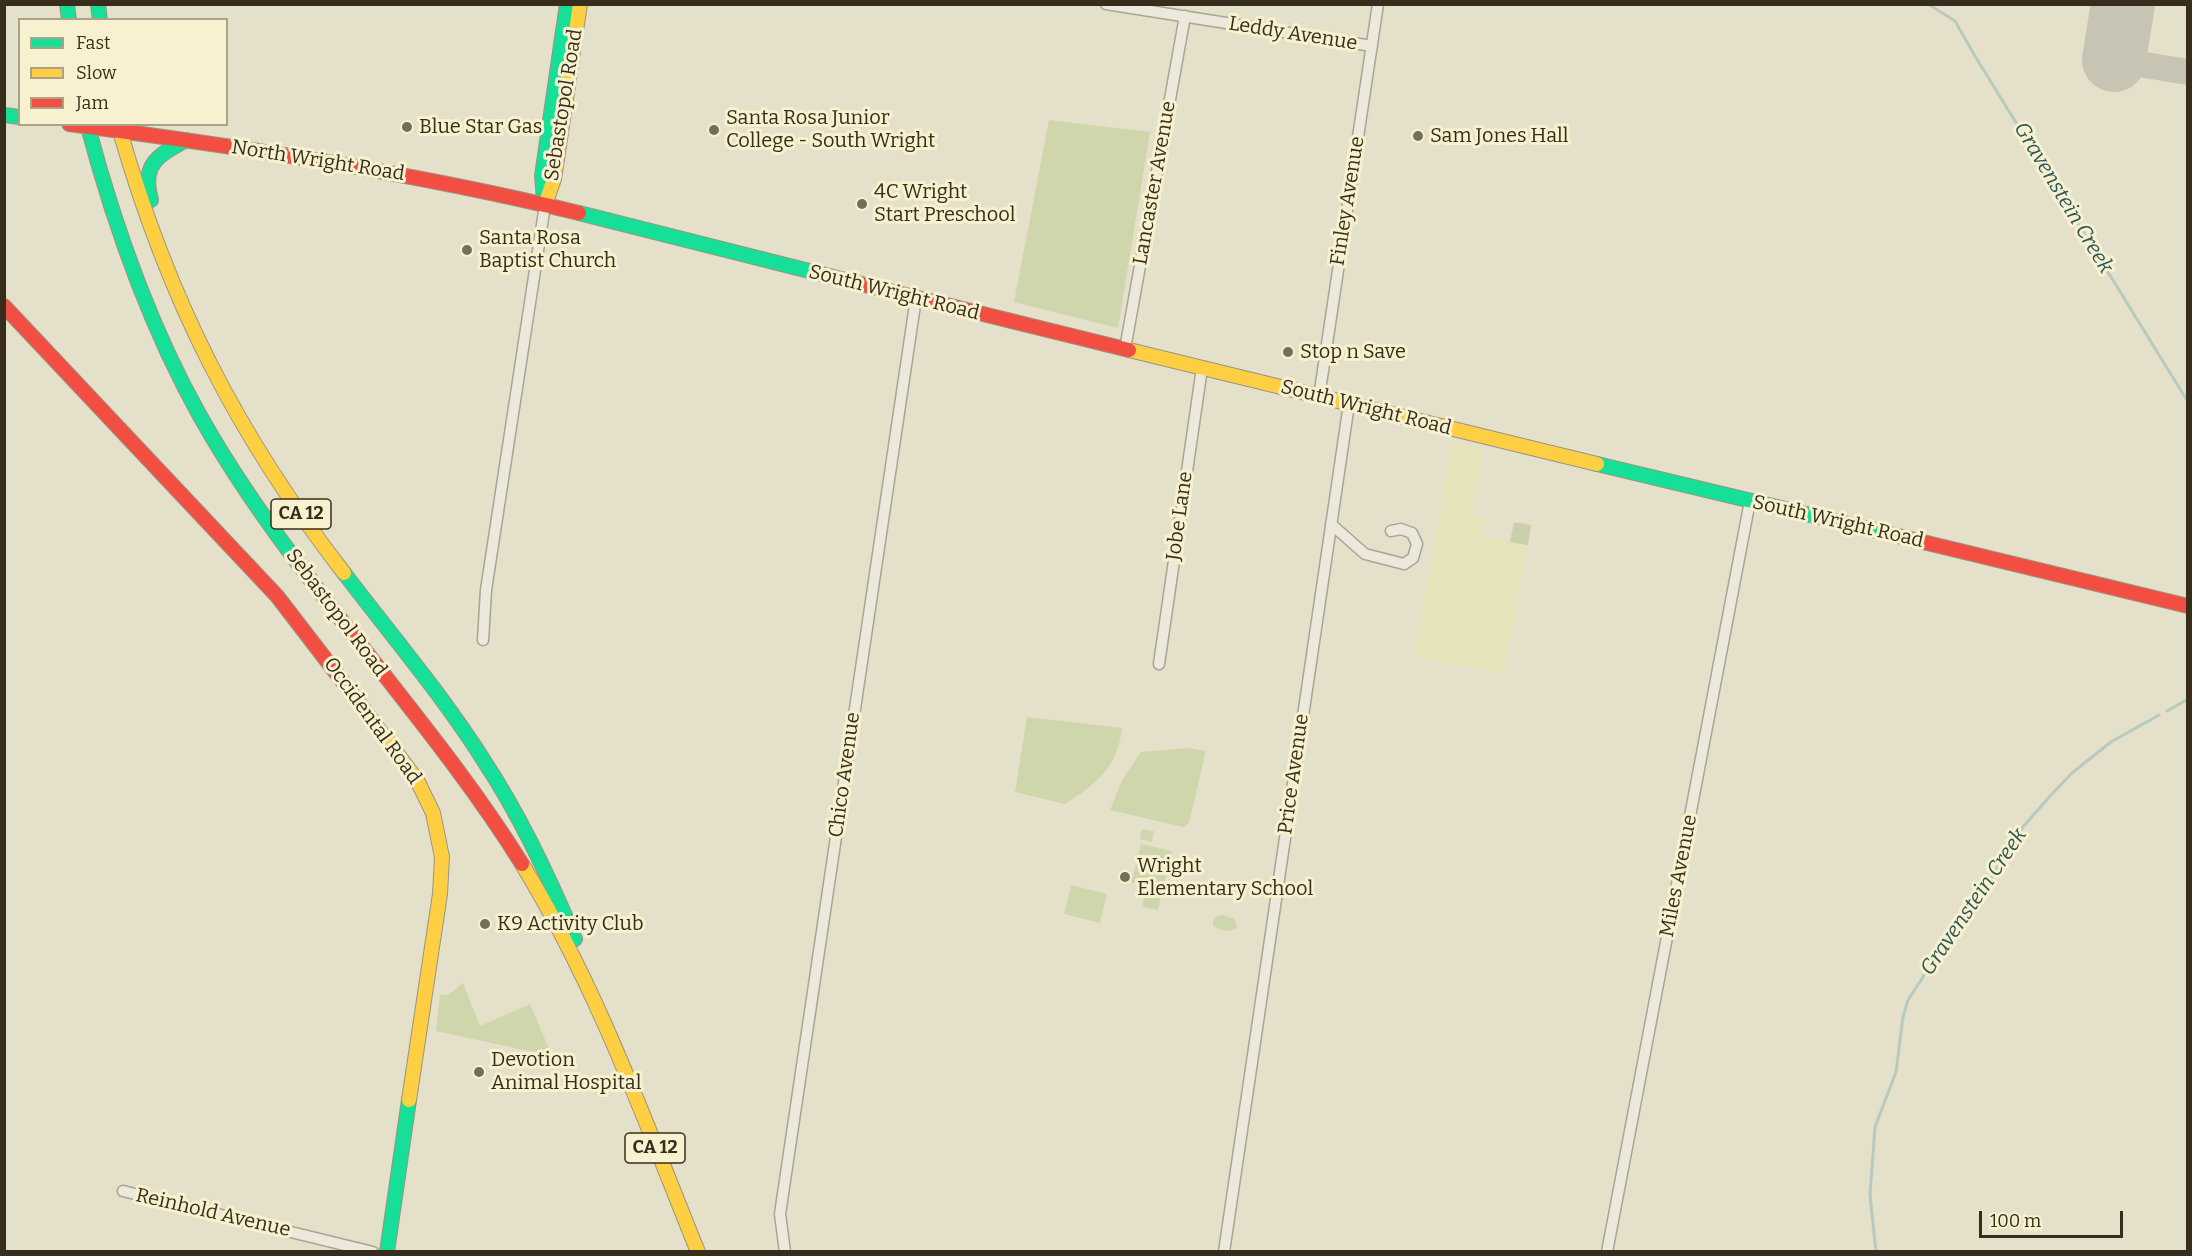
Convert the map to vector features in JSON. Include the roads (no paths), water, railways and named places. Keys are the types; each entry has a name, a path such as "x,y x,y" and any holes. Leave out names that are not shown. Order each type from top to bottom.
{"main road":[{"name":"Sebastopol Road","path":"545,205 542,176 567,4"},
{"name":"Sebastopol Road","path":"545,205 554,179 580,4"},
{"name":"Sebastopol Road","path":"88,126 111,208 138,286 178,374 207,428 238,479 287,548 503,833 551,914 613,1044"},
{"name":"North Wright Road","path":"88,126 120,128 436,181 545,205"},
{"name":"Sebastopol Road","path":"120,128 150,231 177,299 234,412 284,491 451,712 517,814 565,914 613,1044 698,1251"},
{"path":"177,299 170,257 147,189 147,175 156,159 186,140"},
{"name":"South Wright Road","path":"545,205 1319,397 2187,606"},
{"name":"Occidental Road","path":"4,306 277,596 404,761 428,802 440,846 440,894 387,1251"}],"street":[{"name":"Leddy Avenue","path":"1106,4 1372,46"},
{"name":"Finley Avenue","path":"1319,397 1378,4"},
{"name":"Lancaster Avenue","path":"1125,349 1185,16"},
{"name":"Sebastopol Road","path":"483,640 486,590 545,205"},
{"name":"Chico Avenue","path":"785,1251 780,1214 916,298"},
{"name":"Jobe Lane","path":"1159,664 1202,368"},
{"name":"Price Avenue","path":"1224,1251 1349,404"},
{"name":"Miles Avenue","path":"1607,1251 1750,501"},
{"path":"1331,524 1365,554 1404,564 1413,558 1417,544 1412,533 1401,529 1390,531"},
{"name":"Reinhold Avenue","path":"123,1191 373,1251"}],"waterway":[{"name":"Gravenstein Creek","path":"1928,4 1955,21 2188,402"},
{"name":"Gravenstein Creek","path":"2167,711 2188,699"},
{"name":"Gravenstein Creek","path":"1876,1252 1870,1195 1875,1127 1896,1072 1903,1017 1908,1000 1934,960 1968,919 2023,827 2051,795 2072,773 2111,742 2159,715"}],"place":[{"name":"Blue Star Gas","path":"407,127"},
{"name":"Santa Rosa Junior College - South Wright","path":"714,130"},
{"name":"Sam Jones Hall","path":"1418,136"},
{"name":"4C Wright Start Preschool","path":"862,204"},
{"name":"Santa Rosa Baptist Church","path":"467,250"},
{"name":"Stop n Save","path":"1288,352"},
{"name":"Wright Elementary School","path":"1125,877"},
{"name":"K9 Activity Club","path":"485,924"},
{"name":"Devotion Animal Hospital","path":"479,1072"}]}
